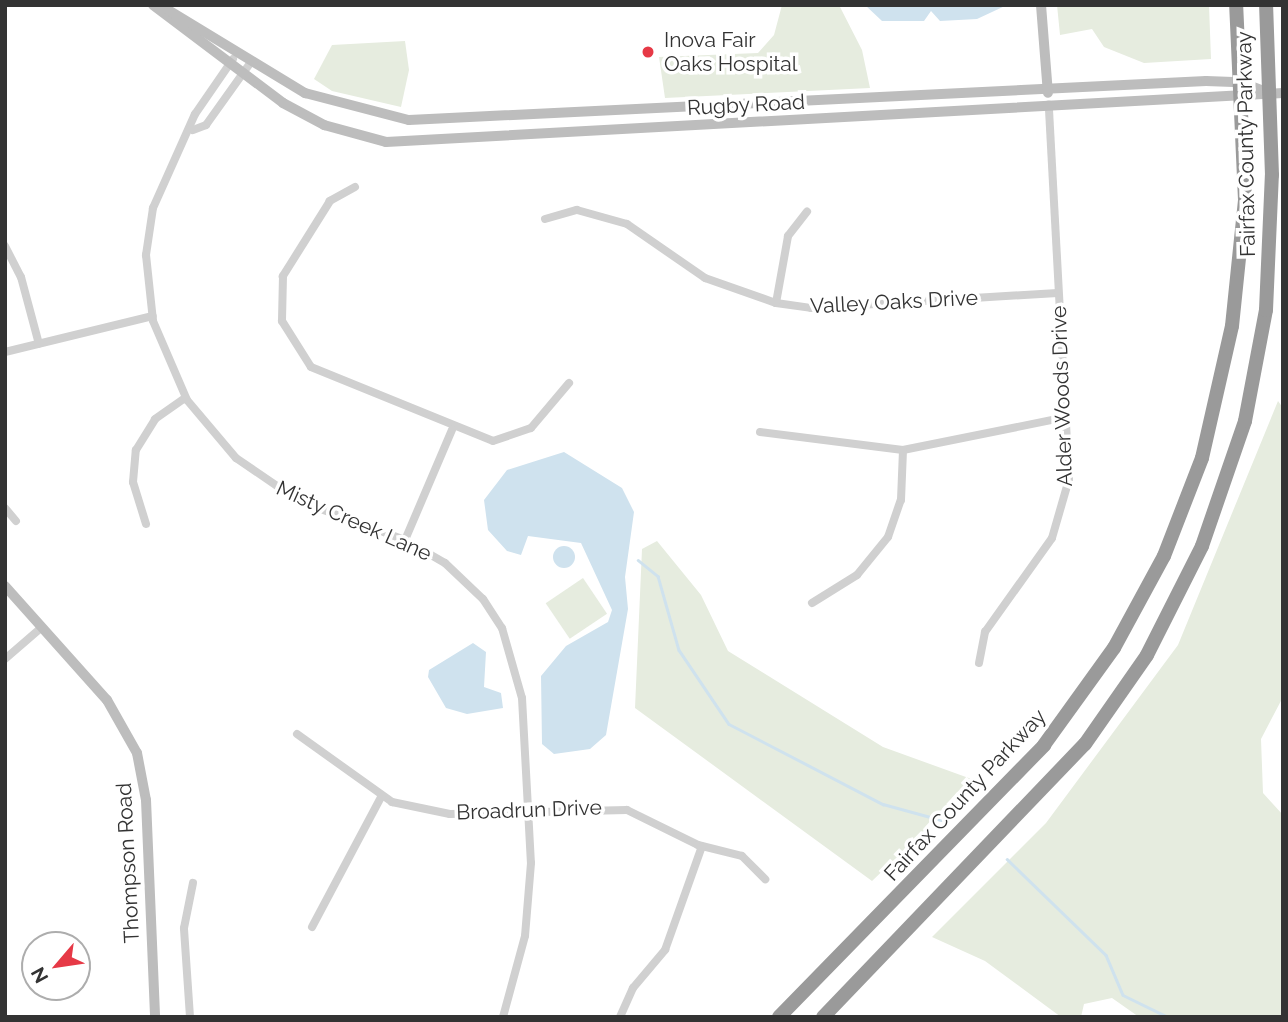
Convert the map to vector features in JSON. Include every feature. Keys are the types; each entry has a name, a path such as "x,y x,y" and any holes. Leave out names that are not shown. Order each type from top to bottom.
{"highway":[{"name":"Fairfax County Parkway","path":"779,1017 1025,768 1101,667 1157,570 1202,458 1232,327 1245,200 1236,5"},
{"name":"Fairfax County Parkway","path":"823,1017 1060,775 1133,678 1185,583 1231,470 1261,346 1272,215 1276,93 1265,5"}],"main road":[{"name":"Rugby Road","path":"153,5 243,74 324,125 410,143 1276,93"},
{"name":"Rugby Road","path":"160,5 251,62 340,106 432,122 1048,89 1240,82 1276,93"},
{"path":"1041,5 1049,106"},
{"name":"Thompson Road","path":"5,586 107,700 138,753 146,800 155,1017"}],"street":[{"name":"Misty Creek Lane","path":"237,54 195,114 192,130 153,208 146,255 152,316 185,398 236,458 277,489 405,540 471,585 509,645 522,698 528,810 528,912 503,1017"},
{"name":"Misty Creek Lane","path":"192,130 206,125 251,62"},
{"name":"Alder Woods Drive","path":"979,663 985,632 1060,519 1069,479 1049,106"},
{"path":"355,187 330,201 288,263 280,306 287,336 324,377 452,430 484,440 518,436 537,423 569,383"},
{"name":"Valley Oaks Drive","path":"545,219 577,210 627,224 705,278 776,303 811,308 1058,293"},
{"path":"776,303 788,236 807,212"},
{"path":"5,246 21,277 39,344"},
{"path":"5,352 152,316"},
{"path":"146,523 133,482 136,450 155,419 185,398"},
{"path":"760,432 903,450 1066,417"},
{"path":"405,540 452,430"},
{"path":"812,603 857,575 888,537 901,500 903,450"},
{"path":"5,508 16,521"},
{"path":"5,660 42,627"},
{"name":"Broadrun Drive","path":"297,734 380,797 429,812 627,810 702,846 741,856 765,879"},
{"path":"312,927 380,797"},
{"path":"620,1017 632,988 664,950 702,846"},
{"path":"190,1017 184,928 193,883"}],"shaded area":[{"path":"782,5 839,5 862,50 870,88 665,98 659,57 758,53 774,35"},
{"path":"1057,5 1209,5 1211,59 1144,63 1104,47 1092,29 1060,35"},
{"path":"405,41 409,70 401,107 332,91 314,79 332,45"},
{"path":"1278,401 1283,408 1283,697 1261,739 1263,793 1283,815 1283,1017 1139,1017 1112,998 1084,1004 1081,1017 1061,1017 985,961 932,937 1046,823 1178,645"},
{"path":"657,541 701,595 728,651 883,747 977,781 872,881 635,708 642,549"},
{"path":"583,578 607,614 570,639 546,603"}],"water":[{"path":"865,5 1007,5 977,19 940,21 931,11 924,21 882,21"},
{"path":"564,452 622,488 634,512 625,577 628,609 606,735 590,749 554,754 542,744 541,676 566,646 608,622 612,610 581,543 528,536 521,555 507,551 488,530 484,500 507,470"},
{"path":"560,546 568,546 575,553 575,561 568,568 560,568 553,561 553,553"},
{"path":"473,643 486,652 484,687 501,693 503,708 467,714 446,708 428,677 429,670"}],"waterway":[{"path":"638,560 658,576 679,650 729,724 883,804 941,820"},
{"path":"1007,859 1106,955 1123,995 1168,1017"}],"place":[{"name":"Inova Fair Oaks Hospital","path":"648,52"}]}
